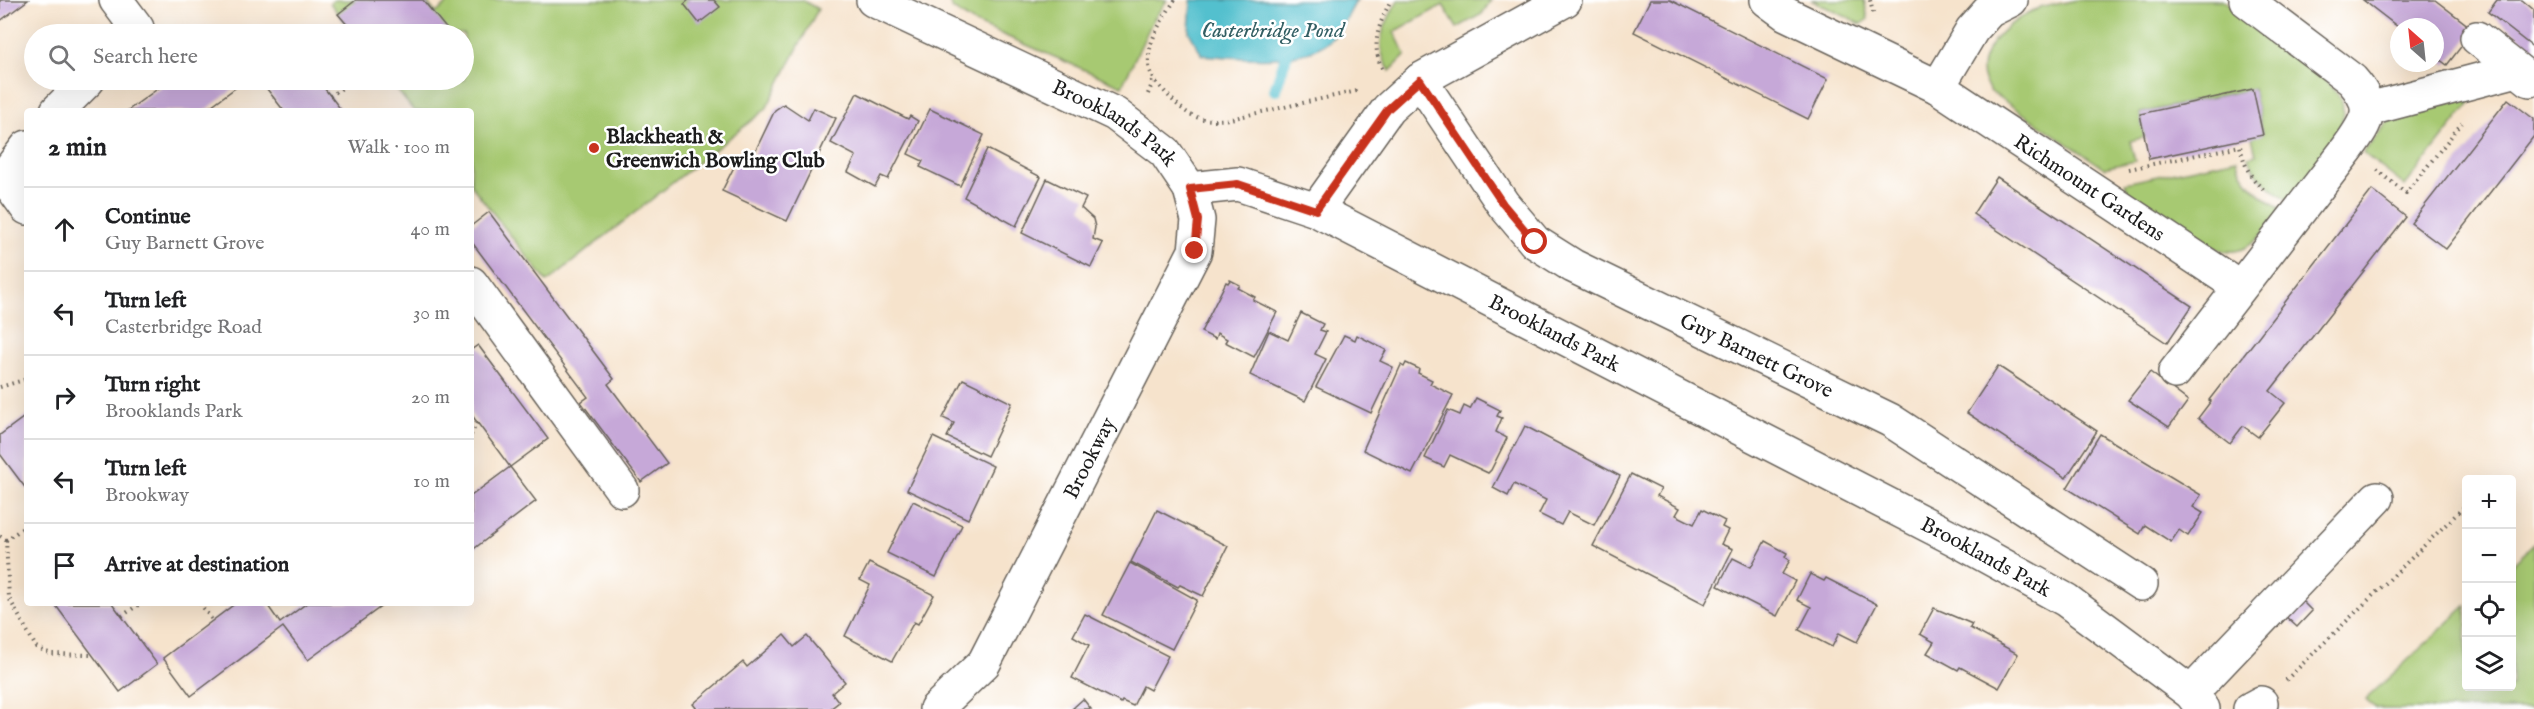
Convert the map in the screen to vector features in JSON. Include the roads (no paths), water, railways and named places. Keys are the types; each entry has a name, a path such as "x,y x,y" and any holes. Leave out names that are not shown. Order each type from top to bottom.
{"street":[{"path":"116,0 134,24"},
{"path":"1316,210 1388,109 1420,80 1565,0"},
{"name":"Richmount Gardens","path":"1767,0 1786,14 1938,87 2240,287"},
{"path":"1938,87 1972,30 1989,11 2011,0"},
{"path":"2175,372 2348,147 2362,127 2369,109 2364,94 2352,80 2246,0"},
{"name":"Brooklands Park","path":"888,3 1114,114 1166,152 1190,189 1238,184 1316,210 1957,540 2066,600 2197,701"},
{"path":"2477,38 2526,76"},
{"path":"2369,109 2476,81 2526,76"},
{"name":"Guy Barnett Grove","path":"1420,80 1503,204 1535,242 1573,266 1890,420 2141,584"},
{"path":"60,108 78,90"},
{"path":"24,151 2,179 24,205"},
{"name":"Brookway","path":"936,709 984,663 1195,251 1198,220 1190,189"},
{"path":"474,294 482,322 622,490"},
{"path":"2197,701 2377,498"}],"water":[{"name":"Casterbridge Pond","path":"1191,0 1357,0 1341,28 1326,43 1311,51 1293,56 1255,59 1202,55 1189,32"}],"waterway":[{"path":"1275,90 1291,41"}],"place":[{"name":"Blackheath & Greenwich Bowling Club","path":"594,148"}]}
